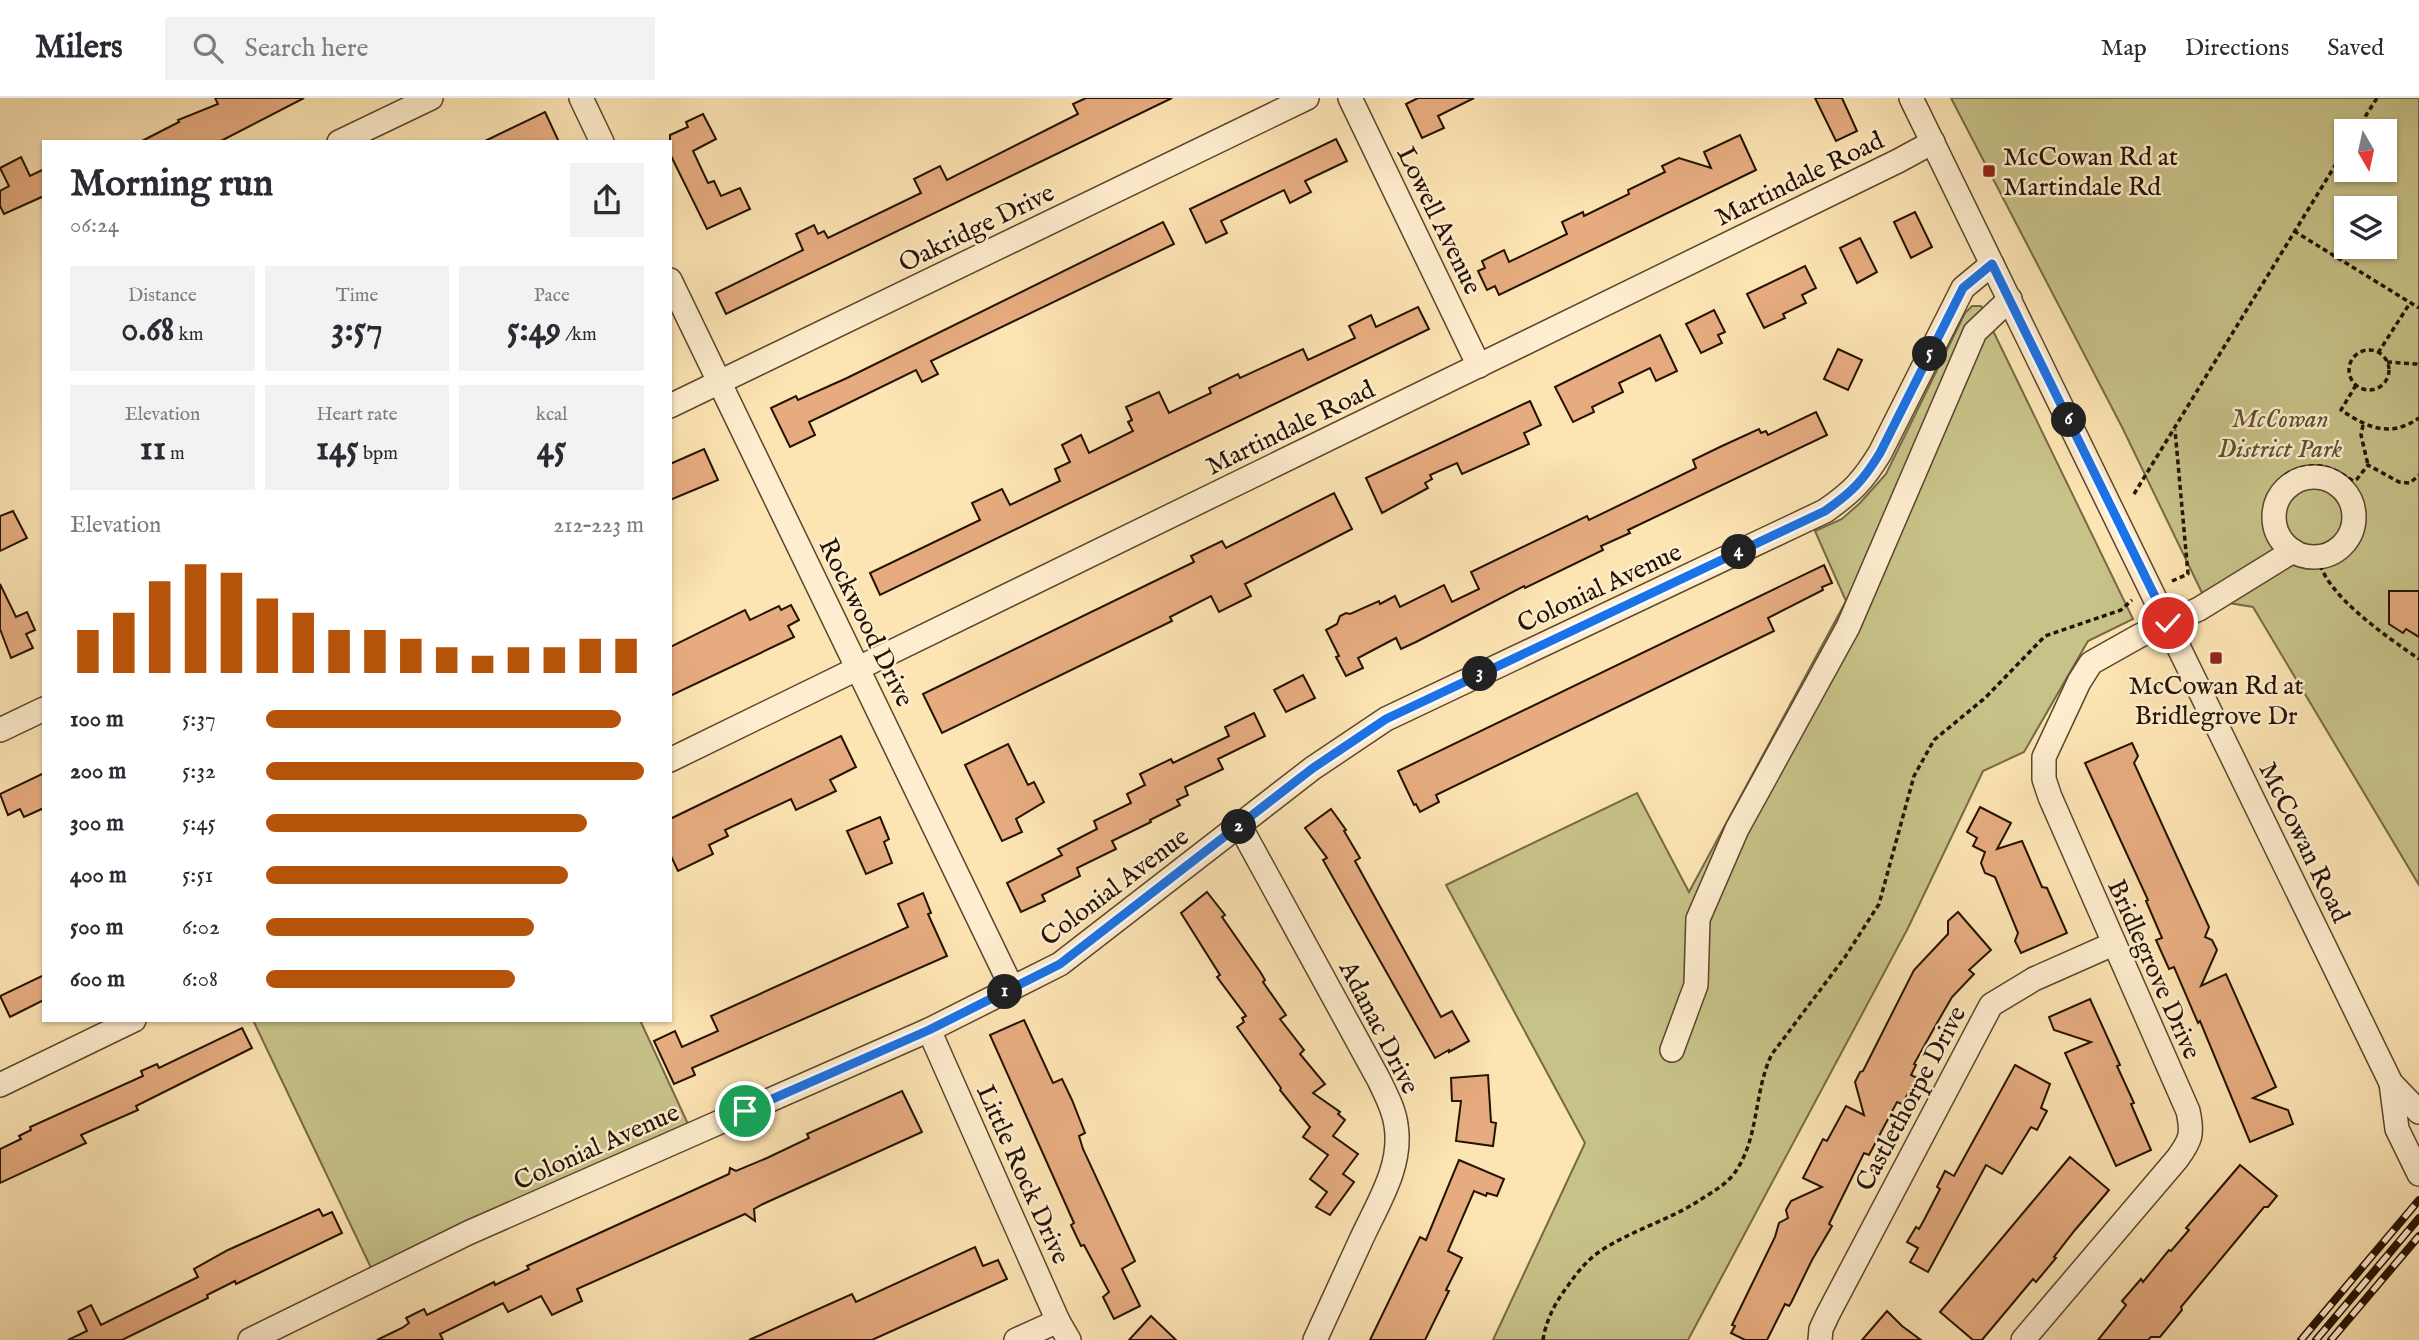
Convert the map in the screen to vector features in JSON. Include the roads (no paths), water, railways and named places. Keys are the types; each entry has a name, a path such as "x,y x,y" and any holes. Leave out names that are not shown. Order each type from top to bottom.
{"street":[{"path":"343,140 431,98"},
{"path":"581,98 601,140"},
{"name":"Oakridge Drive","path":"672,405 1307,98"},
{"name":"Lowell Avenue","path":"1350,98 1479,366"},
{"name":"McCowan Road","path":"1911,98 2391,1083 2419,1112"},
{"name":"Martindale Road","path":"672,759 1933,142"},
{"name":"Colonial Avenue","path":"250,1340 468,1233 929,1030 1060,964 1313,768 1386,719 1825,511 1848,495 1865,478 1963,288 1992,264"},
{"name":"Rockwood Drive","path":"672,284 1012,988"},
{"path":"1672,1050 1696,985 1698,919 1737,829 1848,627 1975,332 2010,299"},
{"path":"2319,476 2332,480 2343,488 2351,500 2354,525 2349,537 2341,547 2330,554 2305,556 2293,551 2282,542 2275,530 2275,503 2282,491 2292,482 2319,476"},
{"name":"Bridlegrove Drive","path":"2023,1340 2177,1159 2188,1144 2192,1129 2188,1111 2050,797 2044,779 2044,757 2079,682 2091,663 2108,652 2199,609 2293,551"},
{"path":"2,725 42,710"},
{"name":"Adanac Drive","path":"1240,826 1379,1080 1391,1104 1397,1127 1396,1144 1385,1192 1315,1340"},
{"name":"Castlethorpe Drive","path":"1820,1340 1821,1329 1828,1314 1991,1005 2034,979 2113,944"},
{"path":"0,1085 130,1022"},
{"name":"Little Rock Drive","path":"929,1030 1063,1331"},
{"name":"McCowan Road","path":"2391,1083 2397,1129 2419,1174"},
{"path":"1016,1340 1063,1331"}],"railway":[{"path":"2301,1340 2419,1200"},
{"path":"2316,1340 2419,1218"},
{"path":"2331,1340 2419,1236"}],"place":[{"name":"McCowan Rd at Martindale Rd","path":"1989,171"},
{"name":"McCowan Rd at Bridlegrove Dr","path":"2216,658"}],"park label":[{"name":"McCowan District Park","path":"2280,433"}]}
